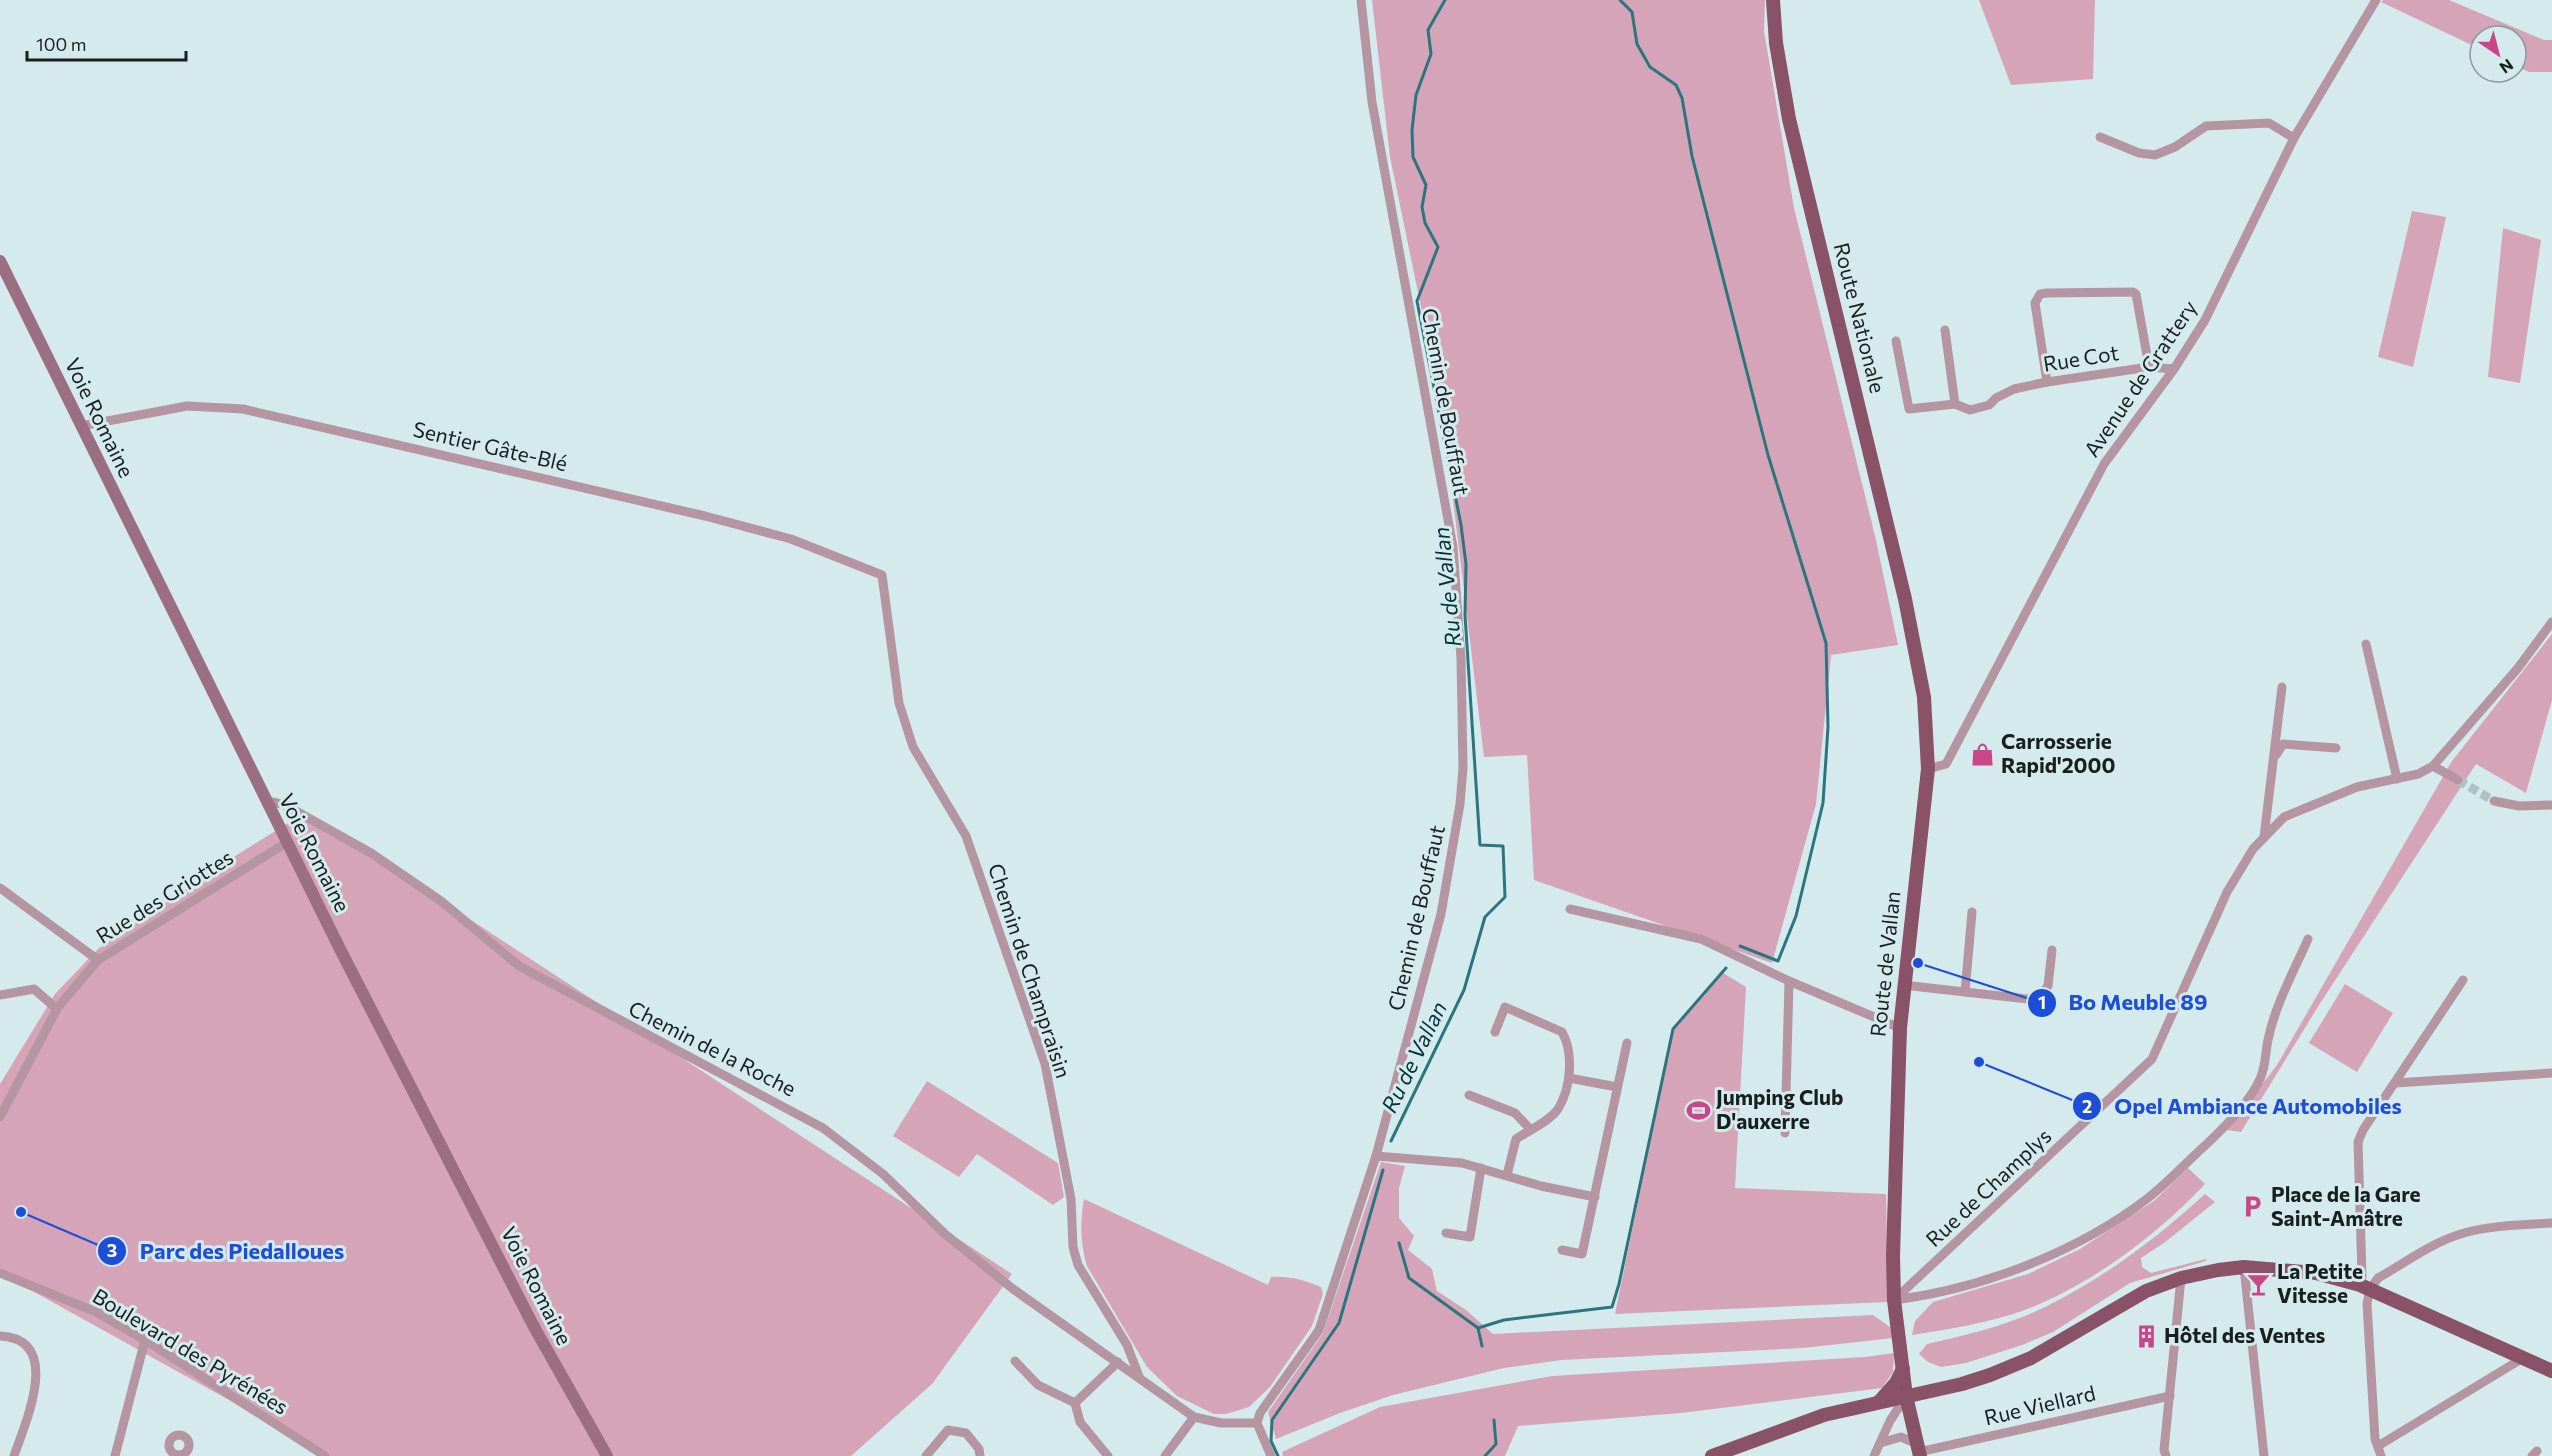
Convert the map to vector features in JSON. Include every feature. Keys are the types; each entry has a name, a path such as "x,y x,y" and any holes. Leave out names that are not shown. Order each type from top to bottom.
{"main road":[{"name":"Route Nationale","path":"1773,0 1776,43 1789,118 1915,645"},
{"name":"Voie Romaine","path":"0,261 286,843 533,1325 607,1456"},
{"name":"Route de Vallan","path":"1915,645 1923,696 1928,769 1900,1028 1894,1295 1906,1396 1919,1450"},
{"path":"1712,1456 1824,1414 1962,1384 2031,1358 2131,1298 2181,1278 2244,1267 2316,1273 2365,1287 2552,1371"},
{"path":"1879,1402 1896,1383 1903,1369"}],"street":[{"name":"Chemin de Bouffaut","path":"1257,1423 1266,1401 1319,1330 1380,1157 1441,914 1460,804 1463,768 1457,589 1453,547 1372,102 1361,0"},
{"name":"Avenue de Grattery","path":"1928,769 1946,764 2104,464 2174,369 2205,320 2294,138 2376,0"},
{"path":"2100,137 2139,153 2155,155 2175,147 2206,126 2269,123 2294,138"},
{"path":"2047,382 2035,303 2040,294 2133,292 2136,294 2149,367"},
{"path":"1945,330 1955,404"},
{"name":"Rue Cot","path":"1896,341 1909,409 1955,404 1970,410 1989,405 1996,398 2014,390 2047,382 2149,367 2174,369"},
{"name":"Sentier Gâte-Blé","path":"81,426 187,406 243,409 705,516 791,539 882,575"},
{"name":"Chemin de Champraisin","path":"882,575 899,703 913,747 966,836 1045,1064 1071,1200 1073,1247 1078,1265 1127,1346 1140,1378"},
{"name":"Rue de Champlys","path":"1894,1295 2152,1059 2227,892 2253,849 2264,837 2284,817 2357,787 2418,774 2433,766 2518,668 2552,622"},
{"path":"2366,644 2397,779"},
{"path":"2264,837 2282,687"},
{"path":"2275,757 2283,744 2336,748"},
{"path":"2433,766 2458,780"},
{"path":"2494,801 2519,806 2552,805"},
{"name":"Chemin de la Roche","path":"267,804 274,802 286,806 371,853 441,902 519,966 823,1128 883,1174 945,1234 1013,1289 1194,1417 1221,1423 1257,1423"},
{"name":"Rue des Griottes","path":"0,1117 57,1009 98,960 286,843"},
{"path":"0,888 98,960"},
{"path":"1570,909 1701,939 1789,981 1900,1028"},
{"path":"1965,992 1972,912"},
{"path":"1894,1295 1924,1296 2015,1270 2084,1239 2148,1198 2215,1136 2253,1092 2267,1059 2267,1041 2279,1005 2308,939"},
{"path":"1903,985 2036,1000 2048,986 2052,950"},
{"path":"2463,980 2363,1130 2358,1142 2362,1276 2367,1304 2375,1439 2380,1451 2523,1358"},
{"path":"1785,1133 1789,981"},
{"path":"0,995 34,989 57,1009"},
{"path":"1495,1032 1505,1007 1562,1032 1566,1039 1569,1078 1557,1110 1515,1139 1507,1175"},
{"path":"1562,1250 1582,1254 1627,1043"},
{"path":"2395,1083 2552,1073"},
{"path":"1569,1078 1617,1088"},
{"path":"1469,1095 1515,1113 1530,1129"},
{"path":"1380,1157 1462,1163 1541,1186 1595,1197"},
{"path":"1446,1233 1470,1237 1481,1168"},
{"path":"2365,1287 2463,1233 2486,1228 2552,1223"},
{"path":"2244,1267 2264,1456"},
{"name":"Boulevard des Pyrénées","path":"0,1273 96,1312 145,1340 325,1456"},
{"path":"2166,1456 2164,1450 2181,1278"},
{"path":"0,1335 12,1337 22,1343 33,1358 37,1370 32,1400 14,1456"},
{"path":"115,1456 145,1340"},
{"path":"1015,1361 1038,1384 1075,1403 1080,1422 1108,1456"},
{"path":"1075,1403 1118,1362"},
{"path":"1874,1456 1906,1396"},
{"name":"Rue Viellard","path":"1880,1443 1901,1437 1913,1442 1919,1450 2170,1396"},
{"path":"1165,1456 1194,1417"},
{"path":"1257,1423 1271,1456"},
{"path":"926,1456 948,1430 966,1433 979,1449 981,1456"},
{"path":"188,1450 198,1456"}],"shaded area":[{"path":"1372,0 1765,0 1764,31 1794,208 1876,540 1898,645 1831,655 1816,804 1772,963 1534,880 1527,755 1484,757 1442,408 1390,157"},
{"path":"1979,0 2095,0 2093,79 2011,85"},
{"path":"2383,0 2449,0 2506,24 2468,24 2468,43 2381,2"},
{"path":"2528,33 2544,40 2552,40 2552,72 2529,72"},
{"path":"2412,211 2446,217 2413,367 2378,357"},
{"path":"2503,228 2541,240 2520,383 2488,377"},
{"path":"2552,634 2552,700 2526,793 2476,764 2319,1005 2241,1132 2227,1130 2277,1065 2452,761"},
{"path":"306,812 1012,1274 932,1384 851,1456 330,1456 0,1273 0,1084 55,994 98,949 216,868"},
{"name":"Jumping Club D'auxerre","path":"1723,973 1746,987 1735,1188 1886,1194 1888,1302 1615,1314 1673,1031"},
{"path":"2345,984 2393,1013 2357,1072 2309,1043"},
{"path":"927,1081 1058,1163 1064,1197 1053,1205 977,1154 959,1177 893,1136"},
{"path":"1381,1162 1405,1166 1399,1188 1399,1218 1414,1236 1408,1250 1432,1269 1437,1291 1466,1310 1493,1334 1873,1315 1890,1327 1893,1338 1803,1348 1561,1360 1504,1368 1393,1395 1340,1413 1276,1439 1268,1412 1323,1333"},
{"path":"2188,1168 2205,1184 2144,1240 2122,1257 2074,1287 2011,1315 1912,1335 1915,1321 1933,1302 2028,1274 2080,1249 2155,1200"},
{"path":"2205,1194 2215,1202 2164,1243 2141,1258 2142,1267 2151,1273 2206,1259 2206,1261 2130,1283 2053,1332 2022,1345 1966,1363 1941,1367 1928,1362 1919,1354 1927,1344 2002,1324 2067,1296 2129,1256"},
{"path":"1084,1199 1268,1285 1271,1277 1278,1277 1297,1279 1321,1287 1323,1294 1312,1326 1270,1387 1249,1407 1226,1414 1214,1414 1177,1396 1147,1367 1087,1266 1081,1232"},
{"path":"1894,1353 1893,1372 1882,1388 1681,1413 1518,1426 1505,1456 1283,1456 1282,1452 1380,1407 1552,1376 1865,1357"}],"waterway":[{"name":"Ru de Vallan","path":"1391,1141 1464,990 1485,917 1505,897 1503,846 1480,845 1465,615 1466,564 1461,525 1417,301 1438,247 1425,223 1422,207 1426,185 1413,157 1412,130 1416,95 1431,54 1428,30 1445,0"},
{"path":"1620,0 1632,12 1637,44 1650,67 1676,85 1682,98 1692,156 1768,455 1826,643 1828,727 1823,803 1796,916 1778,961 1740,946"},
{"path":"1478,1328 1504,1320 1612,1307 1619,1284 1673,1029 1726,968"},
{"name":"Ru de Vallan","path":"1278,1456 1271,1441 1272,1420 1339,1323 1383,1170"},
{"path":"1399,1243 1409,1278 1478,1328 1482,1346"},
{"path":"1485,1456 1496,1444 1494,1420"}],"tunnel":[{"path":"2458,780 2494,801"}],"place":[{"name":"Carrosserie Rapid'2000","path":"1983,754"},
{"name":"Bo Meuble 89","path":"1918,963"},
{"name":"Opel Ambiance Automobiles","path":"1979,1062"},
{"name":"Jumping Club D'auxerre","path":"1698,1110"},
{"name":"Place de la Gare Saint-Amâtre","path":"2253,1207"},
{"name":"Parc des Piedalloues","path":"21,1212"},
{"name":"La Petite Vitesse","path":"2259,1284"},
{"name":"Hôtel des Ventes","path":"2146,1336"}]}
